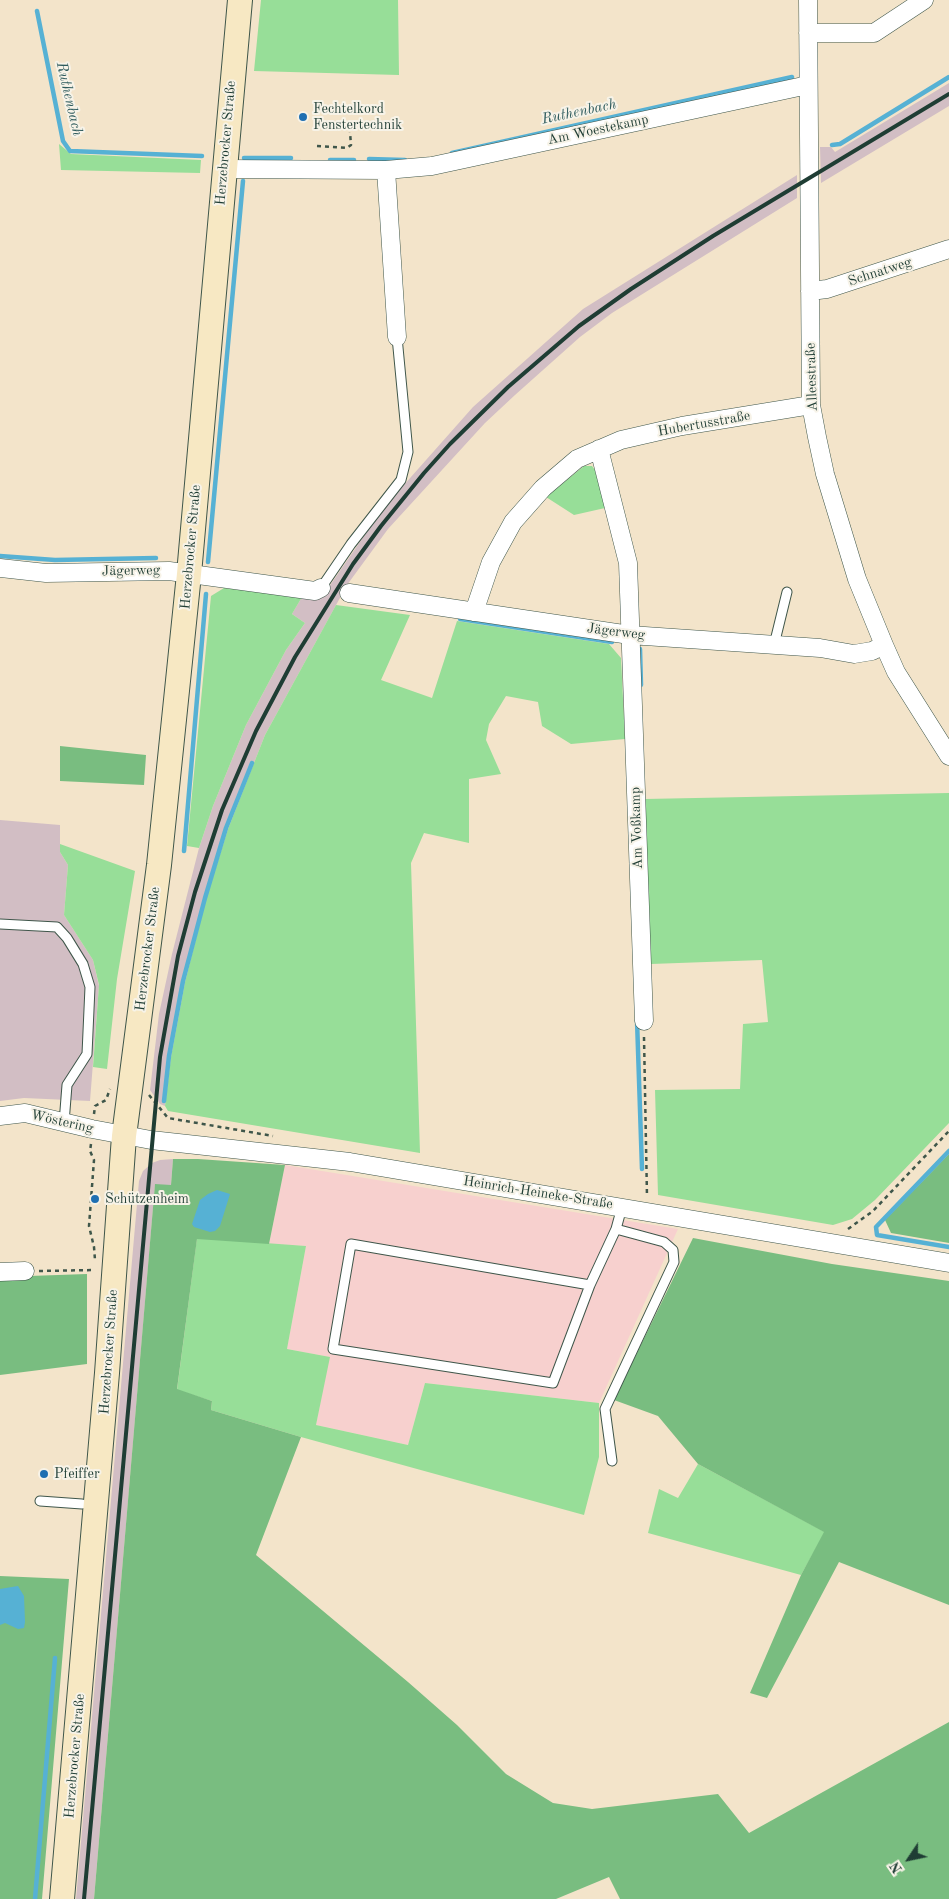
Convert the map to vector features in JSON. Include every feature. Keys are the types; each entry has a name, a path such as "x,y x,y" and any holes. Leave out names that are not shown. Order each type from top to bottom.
{"main road":[{"name":"Herzebrocker Straße","path":"62,1899 108,1373 124,1136 159,865 189,574 240,0"}],"street":[{"name":"Alleestraße","path":"808,0 811,405 825,474 857,579 896,672 949,756"},
{"path":"808,33 874,33 924,0"},
{"name":"Am Woestekamp","path":"224,169 386,170 432,166 808,85"},
{"path":"386,170 397,338"},
{"name":"Schnatweg","path":"810,291 827,289 949,249"},
{"name":"Hubertusstraße","path":"474,612 491,562 514,522 543,488 577,460 621,440 682,426 811,405"},
{"path":"599,449 628,563 630,635"},
{"name":"Jägerweg","path":"0,568 46,573 169,571 315,591 321,588"},
{"name":"Jägerweg","path":"349,593 630,635 820,648 854,654 872,651 884,645"},
{"name":"Am Voßkamp","path":"630,635 644,1021"},
{"name":"Wöstering","path":"0,1116 25,1114 124,1136"},
{"name":"Heinrich-Heineke-Straße","path":"124,1136 350,1162 949,1263"},
{"path":"0,1272 26,1271"}],"lane":[{"path":"321,588 401,480 408,452 397,338"},
{"path":"774,645 787,592"},
{"path":"0,924 57,927 67,938 83,964 90,988 87,1054 67,1086 64,1123"},
{"path":"590,1285 352,1244 333,1349 553,1383 590,1285 616,1229 622,1207"},
{"path":"612,1461 605,1408 674,1262 673,1250 664,1242 616,1229"},
{"path":"40,1501 82,1504"}],"path":[{"path":"317,146 347,148 351,145 350,132"},
{"path":"644,1021 647,1211"},
{"path":"92,1129 95,1106 106,1100 109,1089 130,1091"},
{"path":"843,1230 849,1228 873,1210 949,1131"},
{"path":"26,1271 95,1270"}],"shaded area":[{"path":"949,83 949,106 821,183 820,147 831,147 835,152"},
{"path":"797,175 797,198 612,313 580,337 515,395 485,423 388,529 347,585 265,735 228,829 206,899 185,982 171,1057 165,1106 160,1104 150,1090 159,1014 199,848 213,806 246,725 286,650 305,623 292,614 302,597 322,597 373,523 473,407 583,309"},
{"path":"0,820 60,825 60,852 68,865 64,915 93,960 99,986 90,1101 24,1098 0,1101"},
{"path":"173,1159 171,1185 155,1185 94,1899 76,1899 139,1181 143,1171 152,1163"},
{"path":"285,1165 678,1229 599,1403 425,1383 408,1445 316,1425 329,1357 287,1349 306,1246 269,1244"}],"green space":[{"path":"261,0 398,0 399,75 254,71"},
{"path":"59,144 71,154 201,160 200,173 61,170"},
{"path":"584,466 592,466 595,470 605,508 574,515 546,497"},
{"path":"224,588 302,597 292,614 305,623 286,650 246,725 213,806 199,848 187,846 211,596"},
{"path":"336,605 410,615 381,680 432,698 457,621 609,644 621,658 625,739 571,744 542,726 538,702 506,696 489,724 486,740 501,774 469,779 469,843 424,833 411,863 420,1153 168,1111 165,1106 171,1057 185,982 206,899 228,829 265,735"},
{"path":"60,746 146,755 144,785 60,781"},
{"path":"949,793 949,1123 875,1200 852,1219 833,1225 658,1195 655,1090 740,1089 743,1024 768,1022 762,960 651,964 645,799"},
{"path":"60,844 135,871 117,979 107,1069 93,1067 99,985 93,960 64,915 68,865 60,852"},
{"path":"949,1154 949,1243 891,1233 885,1220"},
{"path":"173,1159 285,1165 269,1244 197,1239 177,1389 212,1401 211,1410 301,1437 256,1555 408,1682 457,1725 506,1774 553,1803 592,1809 718,1794 749,1833 949,1722 949,1899 620,1899 609,1877 556,1899 94,1899 155,1184 171,1185"},
{"path":"197,1238 306,1246 287,1349 330,1357 316,1425 408,1445 425,1383 599,1403 599,1457 584,1515 301,1437 211,1410 212,1401 177,1390"},
{"path":"693,1238 832,1264 949,1281 949,1605 839,1562 767,1698 750,1693 801,1575 824,1532 698,1464 658,1416 614,1400"},
{"path":"87,1274 87,1364 0,1375 0,1277"},
{"path":"698,1464 825,1532 801,1575 648,1533 659,1489 678,1498"},
{"path":"0,1576 69,1579 42,1899 0,1899"}],"water":[{"path":"217,1190 230,1194 220,1226 215,1231 210,1232 194,1227 192,1224 200,1200"},
{"path":"18,1586 24,1596 25,1622 24,1628 18,1629 5,1623 0,1625 0,1589"}],"waterway":[{"name":"Ruthenbach","path":"37,11 63,141 70,151 202,156"},
{"name":"Ruthenbach","path":"452,153 792,77"},
{"name":"Ruthenbach","path":"832,145 840,144 949,77"},
{"name":"Ruthenbach","path":"244,158 291,158"},
{"name":"Ruthenbach","path":"369,159 405,160"},
{"name":"Ruthenbach","path":"330,160 354,160"},
{"path":"208,562 243,181"},
{"path":"0,556 55,560 156,558"},
{"path":"184,851 206,594"},
{"path":"460,619 612,642"},
{"path":"640,649 641,685"},
{"path":"164,1101 169,1056 183,981 226,828 252,763"},
{"path":"637,1020 642,1169"},
{"path":"949,1151 876,1227 877,1235 949,1247"},
{"path":"35,1899 55,1658"}],"railway":[{"path":"84,1899 160,1057 178,956 195,892 222,810 256,731 295,657 353,564 424,473 450,444 508,387 579,326 631,289 713,236 949,94"}],"place":[{"name":"Fechtelkord Fenstertechnik","path":"303,117"},
{"name":"Schützenheim","path":"95,1199"},
{"name":"Pfeiffer","path":"44,1474"}]}
